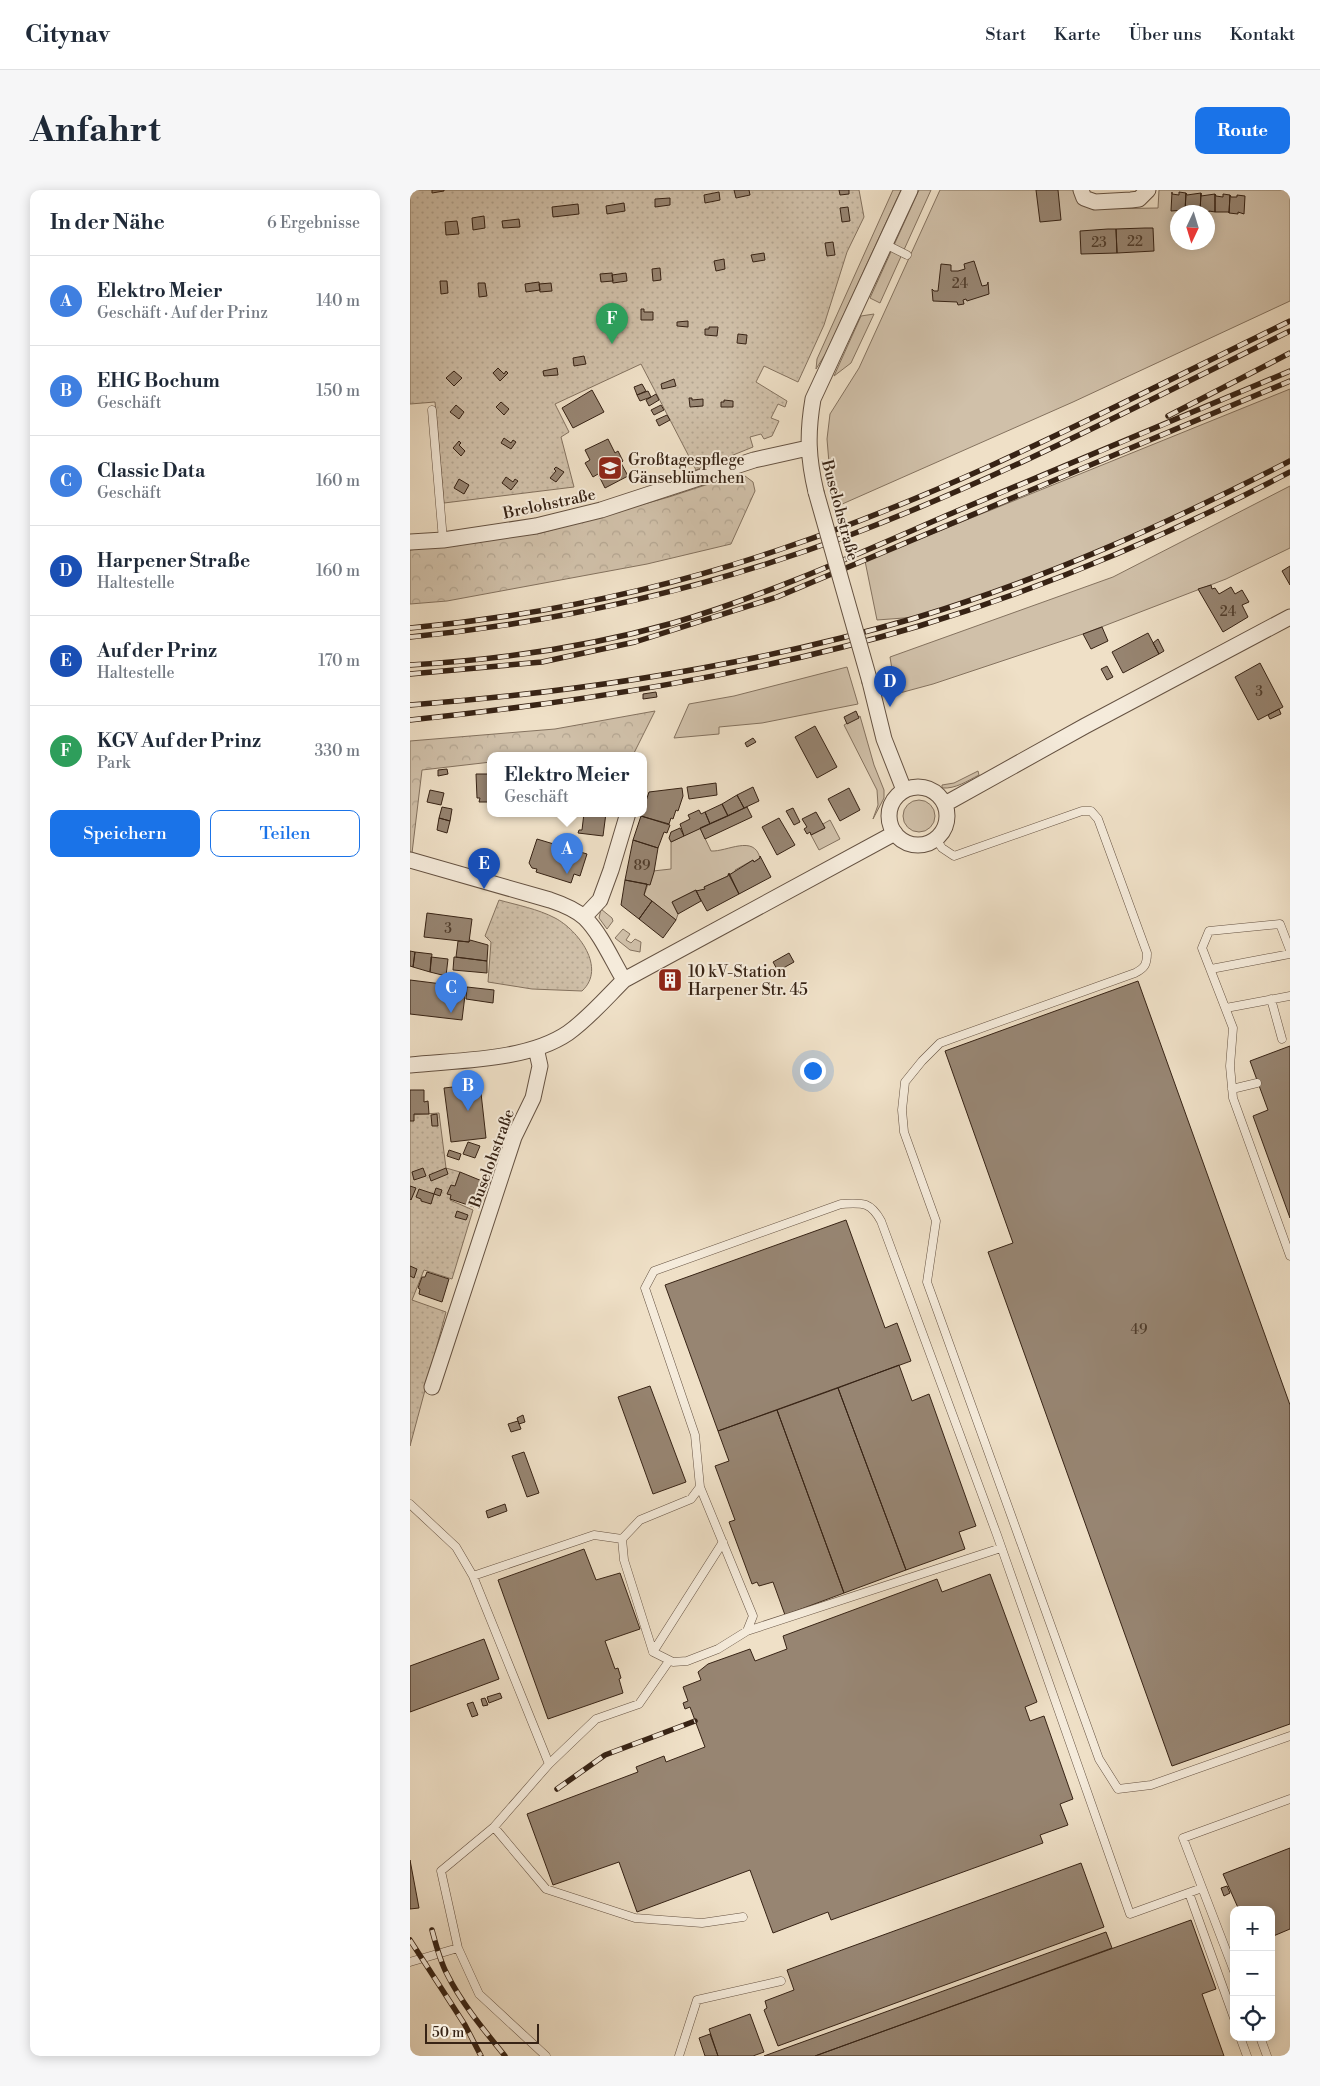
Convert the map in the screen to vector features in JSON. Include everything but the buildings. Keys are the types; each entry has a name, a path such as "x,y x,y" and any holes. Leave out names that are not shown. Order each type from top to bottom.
{"street":[{"name":"Buselohstraße","path":"904,790 884,740 870,682 816,492 808,448 808,424 813,399 910,190"},
{"path":"1081,190 1084,198 1096,202 1138,199 1148,190"},
{"name":"Brelohstraße","path":"410,542 444,540 536,526 601,510 754,460 808,448"},
{"path":"945,804 1094,721 1290,617"},
{"path":"914,787 932,791 945,804 947,814 943,832 936,839 928,843 910,844 902,840 891,826 890,810 893,802 904,790 914,787"},
{"path":"584,917 600,900 627,817"},
{"path":"410,1065 474,1059 536,1048 567,1033 594,1010 624,980 895,833"},
{"path":"410,860 550,900 584,917 593,928 624,980"},
{"name":"Buselohstraße","path":"432,1387 514,1136 533,1098 540,1066 536,1048"}],"lane":[{"path":"885,244 907,255"},
{"path":"432,410 444,540"},
{"path":"936,839 942,848 954,856 1082,811 1091,811 1098,819 1147,953 1147,962 1143,968 1135,972 940,1043 905,1082 902,1110 904,1132 936,1221 927,1282 1099,1758 1118,1789 1151,1785 1290,1736"},
{"path":"1290,923 1209,931 1202,948 1233,1028 1230,1066 1233,1098 1290,1256"},
{"path":"1280,924 1290,950"},
{"path":"1211,969 1290,954"},
{"path":"1226,1008 1290,996"},
{"path":"1271,1000 1282,1039"},
{"path":"1232,1089 1257,1082"},
{"path":"747,1631 753,1616 700,1487 695,1434 645,1288 654,1271 841,1204 862,1203 874,1209 881,1221 1001,1548 1130,1914 1202,1888"},
{"path":"700,1487 690,1499 640,1520 622,1539 624,1560 653,1652 669,1661 687,1661 718,1649 747,1631 1001,1548"},
{"path":"410,1504 456,1547 473,1576 549,1764"},
{"path":"473,1576 594,1536 622,1539"},
{"path":"653,1652 723,1542"},
{"path":"546,2056 479,1994 458,1948 441,1871 494,1827 549,1764 596,1719 639,1704 669,1661"},
{"path":"1230,1960 1183,1838 1290,1799"},
{"path":"494,1827 546,1889 634,1918 702,1923 743,1917"},
{"path":"1189,1893 1230,2007"},
{"path":"410,1962 458,1948"},
{"path":"678,2056 697,2000 781,1981"},
{"path":"1241,2041 1247,2056"},
{"path":"1261,2041 1267,2056"}],"green space":[{"path":"410,190 859,190 864,217 847,252 824,325 798,382 764,366 756,382 787,401 785,407 778,404 771,418 779,421 772,436 764,439 761,434 750,437 753,447 696,470 641,364 555,404 569,432 561,437 574,487 444,503 435,402 410,404"},
{"path":"893,190 901,190 826,353 816,369 817,359"},
{"path":"919,190 931,190 880,303 870,298"},
{"path":"940,190 1075,190 1093,209 1158,208 1159,190 1290,190 1290,301 1073,402 840,505 829,463 827,439 830,414 859,368"},
{"path":"874,314 851,363 834,376 861,316"},
{"path":"1290,389 1290,458 1270,471 1135,535 1023,581 917,617 877,620 865,561"},
{"path":"745,476 753,482 755,491 731,544 647,564 447,601 410,604 410,550 541,533 669,497 730,477"},
{"path":"1290,486 1290,548 1226,579 1083,634 933,684 896,694 890,657 1113,577"},
{"path":"847,667 858,704 762,723 719,727 719,734 674,738 689,704 734,696"},
{"path":"655,711 634,752 487,752 487,762 422,770 412,853 410,852 410,741 555,729"},
{"path":"860,716 874,765 884,790 884,798 873,819 878,805 877,790 844,725"},
{"path":"978,771 979,775 961,784 942,788 942,785 954,783"},
{"path":"919,800 931,804 935,816 931,828 919,832 907,828 903,816 907,804"},
{"path":"830,820 840,839 819,850 811,835 825,828 823,824"},
{"path":"700,828 711,851 746,846 752,847 757,851 760,858 704,887 705,889 698,892 696,890 672,902 678,914 676,920 644,895 653,871 671,869 671,842"},
{"path":"499,900 548,915 572,931 580,940 591,961 592,972 589,982 582,991 532,989 488,982 491,942 485,936"},
{"path":"601,909 613,921 607,929 599,918"},
{"path":"623,929 630,934 626,940 631,943 635,939 641,942 640,952 630,950 615,938"},
{"path":"439,1113 446,1168 460,1172 450,1200 473,1210 452,1279 424,1270 412,1300 446,1312 410,1446 410,1115"}],"railway":[{"path":"410,628 506,616 601,599 695,576 787,547 852,524 980,471 1290,321"},
{"path":"410,637 467,631 523,622 633,601 742,572 796,554 850,535 962,489 1127,412 1290,331"},
{"path":"1168,416 1290,353"},
{"path":"410,665 477,660 576,646 673,623 710,612 817,571 1290,371"},
{"path":"410,674 542,662 635,642 777,597 1290,381"},
{"path":"410,705 538,693 665,675 791,650 915,618 963,603 1059,568 1152,528 1290,461"},
{"path":"410,720 538,705 667,685 794,659 919,626 967,611 1108,558 1200,517 1290,472"},
{"path":"557,1789 605,1755 695,1721"},
{"path":"432,1930 442,1964 459,1996 505,2056"},
{"path":"410,1940 465,2025 481,2056"}],"place":[{"name":"KGV Auf der Prinz","path":"612,344"},
{"name":"Großtagespflege Gänseblümchen","path":"610,468"},
{"name":"Harpener Straße","path":"890,707"},
{"name":"Elektro Meier","path":"567,874"},
{"name":"Auf der Prinz","path":"484,889"},
{"name":"10 kV-Station Harpener Str. 45","path":"670,980"},
{"name":"Classic Data","path":"451,1013"},
{"name":"EHG Bochum","path":"468,1111"}]}
